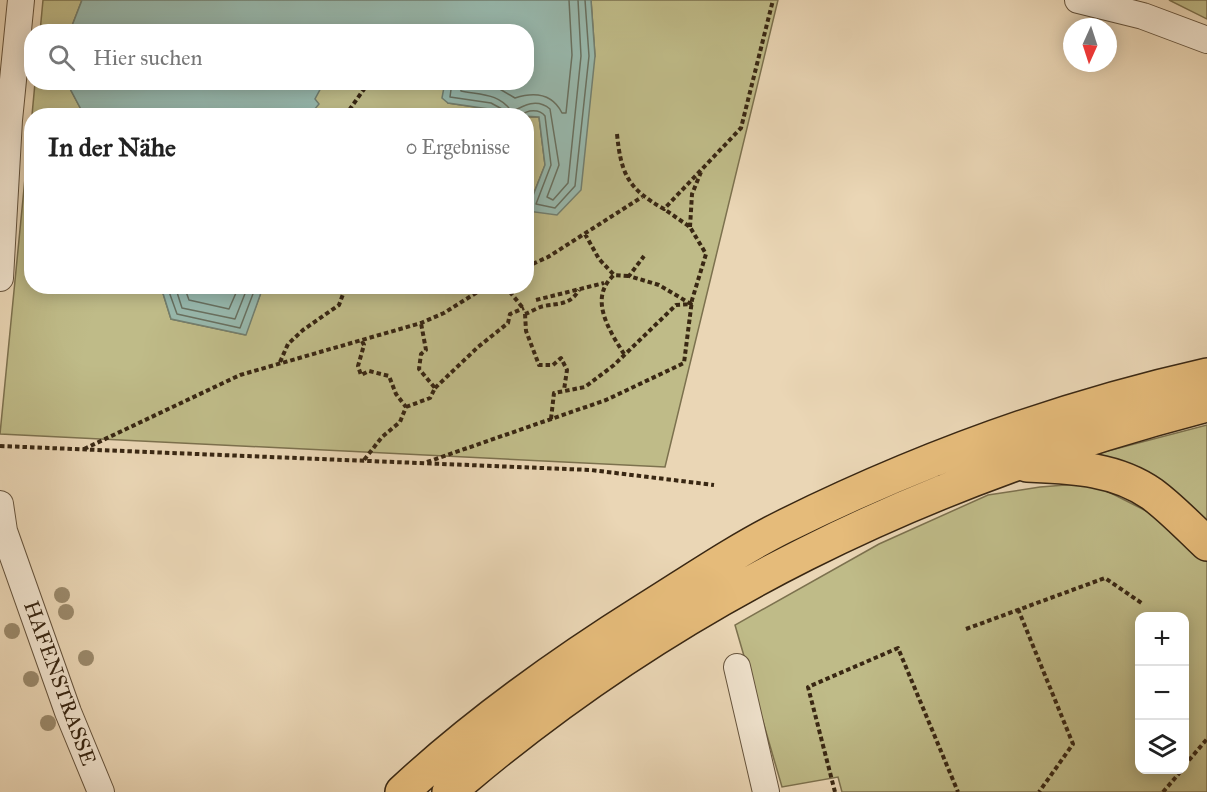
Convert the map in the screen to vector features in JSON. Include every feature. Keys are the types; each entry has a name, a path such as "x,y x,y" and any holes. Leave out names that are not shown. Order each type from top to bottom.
{"highway":[{"path":"402,792 508,703 592,644 782,528 896,474 1044,419 1158,386 1207,375"},
{"path":"450,792 532,725 611,668 748,583 894,510 1010,464 1079,441 1207,405"},
{"path":"1010,464 1084,469 1115,475 1154,496 1207,544"}],"street":[{"path":"0,278 5,119 21,0"},
{"path":"1078,0 1143,16 1207,40"},
{"path":"1116,0 1143,16"},
{"name":"HAFENSTRASSE","path":"0,504 4,531 12,554 68,712 101,792"},
{"path":"737,667 766,792"}],"path":[{"path":"664,209 741,128 773,0"},
{"path":"351,108 363,90"},
{"path":"424,464 606,400 684,363 691,304 706,254 690,227 642,197 620,167 617,134"},
{"path":"690,227 692,194 701,170"},
{"path":"534,263 548,257 642,197"},
{"path":"585,234 599,259 614,275"},
{"path":"629,276 644,256"},
{"path":"536,300 604,283 614,275 629,276 659,285 691,304"},
{"path":"604,283 601,301 605,319 624,354"},
{"path":"525,314 541,306 559,305 573,300 579,290"},
{"path":"280,363 288,344 303,330 339,305 343,294"},
{"path":"82,450 240,375 421,323 444,313 474,294"},
{"path":"511,294 524,308 526,331 539,364 553,365 561,358 567,370 564,390"},
{"path":"551,419 554,393 585,387 676,305 691,304"},
{"path":"364,461 382,437 400,422 406,407 430,398 435,388 478,347 508,323 510,315 524,308"},
{"path":"421,323 426,350 421,354 419,369 435,388"},
{"path":"362,341 364,345 358,366 361,375 369,371 389,376 396,393 406,407"},
{"path":"0,446 591,470 714,485"},
{"path":"966,629 1105,578 1143,604"},
{"path":"1018,609 1073,744 1039,792"},
{"path":"835,792 808,687 898,648 958,792"},
{"path":"1189,761 1207,739"},
{"path":"1163,792 1178,774"}],"shaded area":[{"path":"43,0 82,0 73,24 41,24"},
{"path":"591,0 778,0 665,467 0,434 24,189 24,294 163,294 171,319 245,335 260,294 534,294 534,194 595,56"},
{"path":"1169,0 1207,0 1207,19"},
{"path":"34,90 71,90 80,108 33,108"},
{"path":"318,90 445,90 448,103 482,108 315,108 315,94"},
{"path":"534,117 539,117 545,165 534,192"},
{"path":"1207,425 1207,532 1077,459"},
{"path":"1091,483 1164,520 1207,560 1207,792 842,792 838,777 782,787 735,625 879,544 988,495 1040,487"}],"water":[{"path":"82,0 591,0 595,56 581,190 557,215 534,212 534,193 545,165 539,117 534,117 534,108 482,108 448,103 442,98 443,90 534,90 534,24 73,24"},
{"path":"71,90 320,90 315,99 319,104 316,108 80,108"},
{"path":"163,294 261,294 246,335 171,319"}]}
